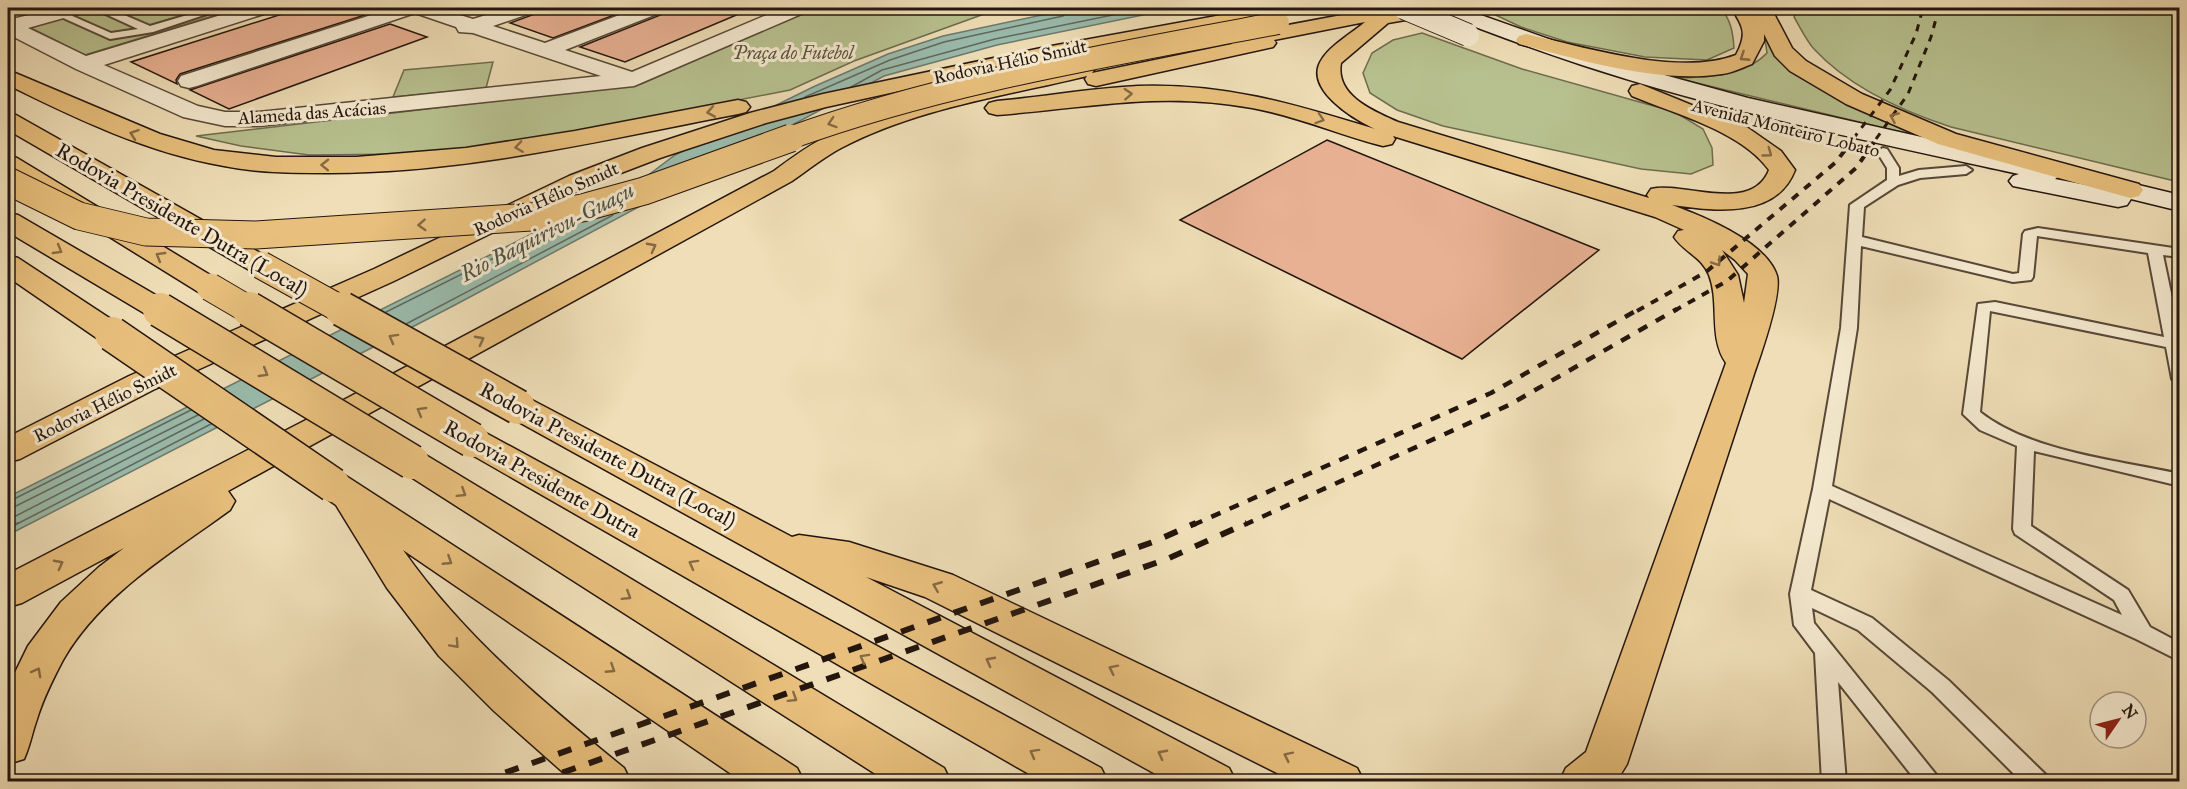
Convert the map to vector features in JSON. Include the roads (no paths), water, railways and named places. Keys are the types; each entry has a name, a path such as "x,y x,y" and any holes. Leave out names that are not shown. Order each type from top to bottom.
{"highway":[{"path":"8,181 79,216 146,232 256,235 531,217 582,208 644,192 829,124 905,100 994,78 1343,8"},
{"name":"Rodovia Hélio Smidt","path":"8,592 318,428 783,176 831,144 852,134 951,102 1105,65 1406,8"},
{"name":"Rodovia Hélio Smidt","path":"783,176 849,154 894,134 965,110 1377,13 1440,8"},
{"path":"1526,40 1605,59 1649,66 1677,69 1728,66 1746,58 1754,51 1755,36 1746,12 1741,8"},
{"path":"1761,8 1783,51 1798,66 1854,99 1947,139 2130,190"},
{"path":"1294,16 1377,13"},
{"path":"1377,13 1331,61 1327,69 1330,83 1345,102 1365,116 1390,127 1664,211 1713,233 1747,256 1762,274 1763,288 1743,363 1598,776"},
{"name":"Rodovia Hélio Smidt","path":"8,451 141,383 384,274 578,181 651,153 758,118 823,101 1055,52 1294,16"},
{"path":"8,77 130,133 204,155 264,164 381,165 433,160 556,142 888,78 1055,52"},
{"path":"1471,152 1699,202 1730,201 1756,196 1768,191 1776,183 1782,170 1776,159 1761,147 1721,124 1640,91"},
{"path":"965,110 1026,106 1138,93 1196,95 1247,101 1295,112 1644,218 1680,232 1717,259 1728,287 1733,351 1743,363"},
{"name":"Rodovia Presidente Dutra (Local)","path":"8,120 261,266 1213,782"},
{"name":"Rodovia Presidente Dutra","path":"8,163 210,287 472,440 1085,782"},
{"path":"8,221 412,462 928,782"},
{"path":"8,264 340,490 781,782"},
{"path":"8,436 141,383"},
{"path":"8,745 11,724 33,677 58,633 87,601 157,542 318,428"},
{"path":"340,490 397,571 453,643 527,714 608,782"},
{"path":"777,546 849,556 939,586 1341,782"}],"street":[{"path":"84,64 262,8"},
{"path":"419,8 634,79"},
{"path":"189,81 393,9 446,31 474,26 526,8"},
{"path":"545,50 655,8"},
{"name":"Alameda das Acácias","path":"9,26 84,64 191,112 225,119 304,116 634,79 799,8"},
{"name":"Avenida Monteiro Lobato","path":"1406,8 1468,35 1538,61 1783,130 1966,170 2180,209"},
{"name":"Avenida Monteiro Lobato","path":"1444,8 1526,40 1708,95 1839,127 2180,202"},
{"path":"9,26 68,13"}],"lane":[{"path":"68,13 106,8 149,30"},
{"path":"68,13 110,36 149,30 220,8"},
{"path":"1883,152 1893,168 1893,182"},
{"path":"1931,782 1804,625 1800,594 1822,489 1849,328 1857,206 1893,182 1919,174 1966,170"},
{"path":"1854,240 2013,278 2026,277 2030,234 2038,232 2180,253"},
{"path":"2155,249 2180,379"},
{"path":"2174,344 1995,306 1983,308 1971,414 1978,422 2026,444 2180,480"},
{"path":"2026,444 2022,529 2121,595 2143,633"},
{"path":"1822,489 2143,633 2180,653"},
{"path":"1800,594 1865,624 1940,686 2038,782"},
{"path":"1825,651 1834,782"}],"water":[{"name":"Rio Baquirivu-Guaçu","path":"1075,8 1177,8 997,45 884,76 453,306 8,535 8,497 647,176 675,155 813,87 888,54 943,36"}],"railway":[{"path":"1853,139 1890,90 1916,34 1923,8"},
{"path":"1876,139 1908,94 1931,37 1939,8"},
{"path":"1637,311 1706,272 1836,162 1854,138"},
{"path":"1674,311 1727,281 1856,168 1877,138"},
{"path":"1193,525 1491,393 1639,309"},
{"path":"1244,525 1509,405 1677,309"},
{"path":"479,782 1153,542 1196,523"},
{"path":"536,782 1167,559 1247,523"}],"park label":[{"name":"Praça do Futebol","path":"793,53"}]}
